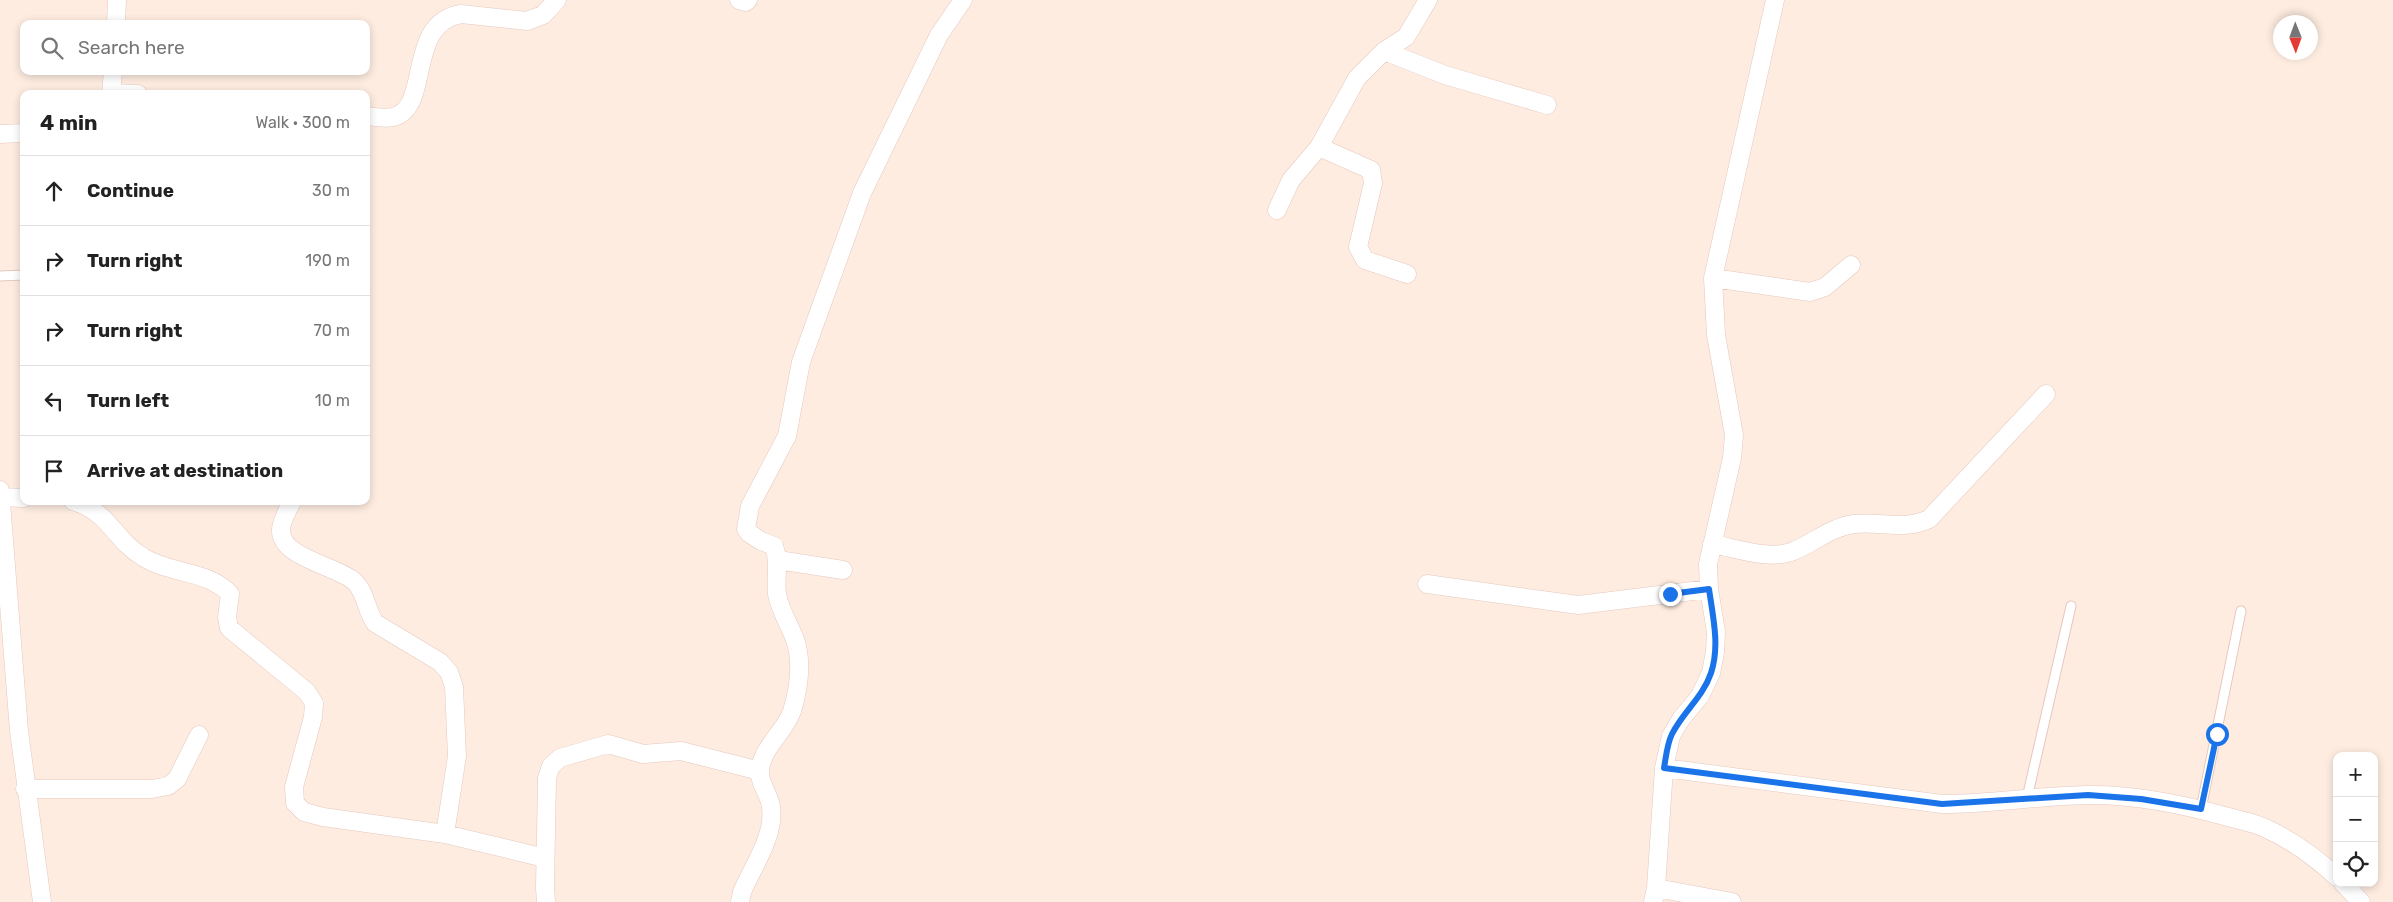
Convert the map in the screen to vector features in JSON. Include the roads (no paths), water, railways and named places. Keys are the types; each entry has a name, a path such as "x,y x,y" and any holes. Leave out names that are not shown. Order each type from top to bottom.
{"street":[{"path":"116,20 117,0"},
{"path":"370,116 394,117 404,112 412,100 425,45 441,22 451,16 462,14 527,21 542,15 557,0"},
{"path":"739,0 746,2 748,0"},
{"path":"740,902 742,892 771,826 771,805 760,771 765,754 792,713 798,687 799,663 795,638 780,609 777,592 778,560 774,546 749,534 746,529 750,506 787,436 801,362 862,193 939,35 962,0"},
{"path":"1277,210 1292,180 1319,147 1357,78 1384,52 1406,37 1428,0"},
{"path":"1732,902 1655,895 1664,768 1671,736 1681,719 1700,696 1711,673 1716,632 1709,589 1708,564 1732,458 1734,435 1716,335 1713,278 1775,0"},
{"path":"1384,52 1445,75 1547,105"},
{"path":"111,90 113,75"},
{"path":"0,134 20,133"},
{"path":"1319,147 1371,170 1372,183 1358,247 1365,260 1407,274"},
{"path":"1713,278 1810,292 1825,287 1851,265"},
{"path":"1712,544 1773,555 1789,553 1801,548 1840,527 1855,524 1916,525 1929,519 2046,394"},
{"path":"20,497 0,493 6,642 42,902"},
{"path":"86,505 96,510 107,520 124,543 145,559 221,584 230,594 227,617 229,628 307,692 314,703 313,717 294,787 295,802 304,812 322,817 445,834 545,858"},
{"path":"290,505 280,529 282,541 292,550 353,580 362,589 368,613 375,623 440,662 449,672 454,687 457,756 445,834"},
{"path":"778,560 843,570"},
{"path":"1427,584 1578,605 1709,589"},
{"path":"25,782 152,789 168,786 177,779 199,735"},
{"path":"546,902 546,778 551,766 560,758 608,744 643,754 681,751 760,771"},
{"path":"1664,768 1942,804 2088,795 2141,799 2201,809 2263,827 2292,842 2319,860 2333,873"},
{"path":"2347,887 2361,902"}],"lane":[{"path":"0,276 20,274"},
{"path":"2027,798 2071,606"},
{"path":"2201,809 2241,610"}]}
